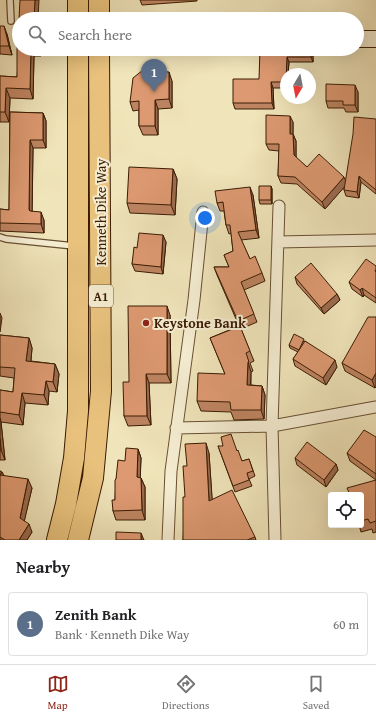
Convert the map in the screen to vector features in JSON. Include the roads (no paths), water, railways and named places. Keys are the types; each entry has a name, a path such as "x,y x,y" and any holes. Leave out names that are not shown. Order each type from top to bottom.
{"highway":[{"path":"78,0 78,12"},
{"path":"99,0 99,12"},
{"name":"Kenneth Dike Way","path":"57,540 66,504 78,410 78,56"},
{"name":"Kenneth Dike Way","path":"78,540 93,478 101,391 99,56"},
{"path":"78,249 101,252"}],"main road":[{"path":"364,38 376,38"}],"street":[{"path":"275,540 272,426 279,206"},
{"path":"168,540 171,471 194,300 203,212"},
{"path":"278,242 376,240"},
{"path":"176,428 272,426 376,408"}],"lane":[{"path":"10,0 11,21"},
{"path":"0,237 78,249"}],"place":[{"name":"Zenith Bank","path":"154,92"},
{"name":"Keystone Bank","path":"146,323"}]}
